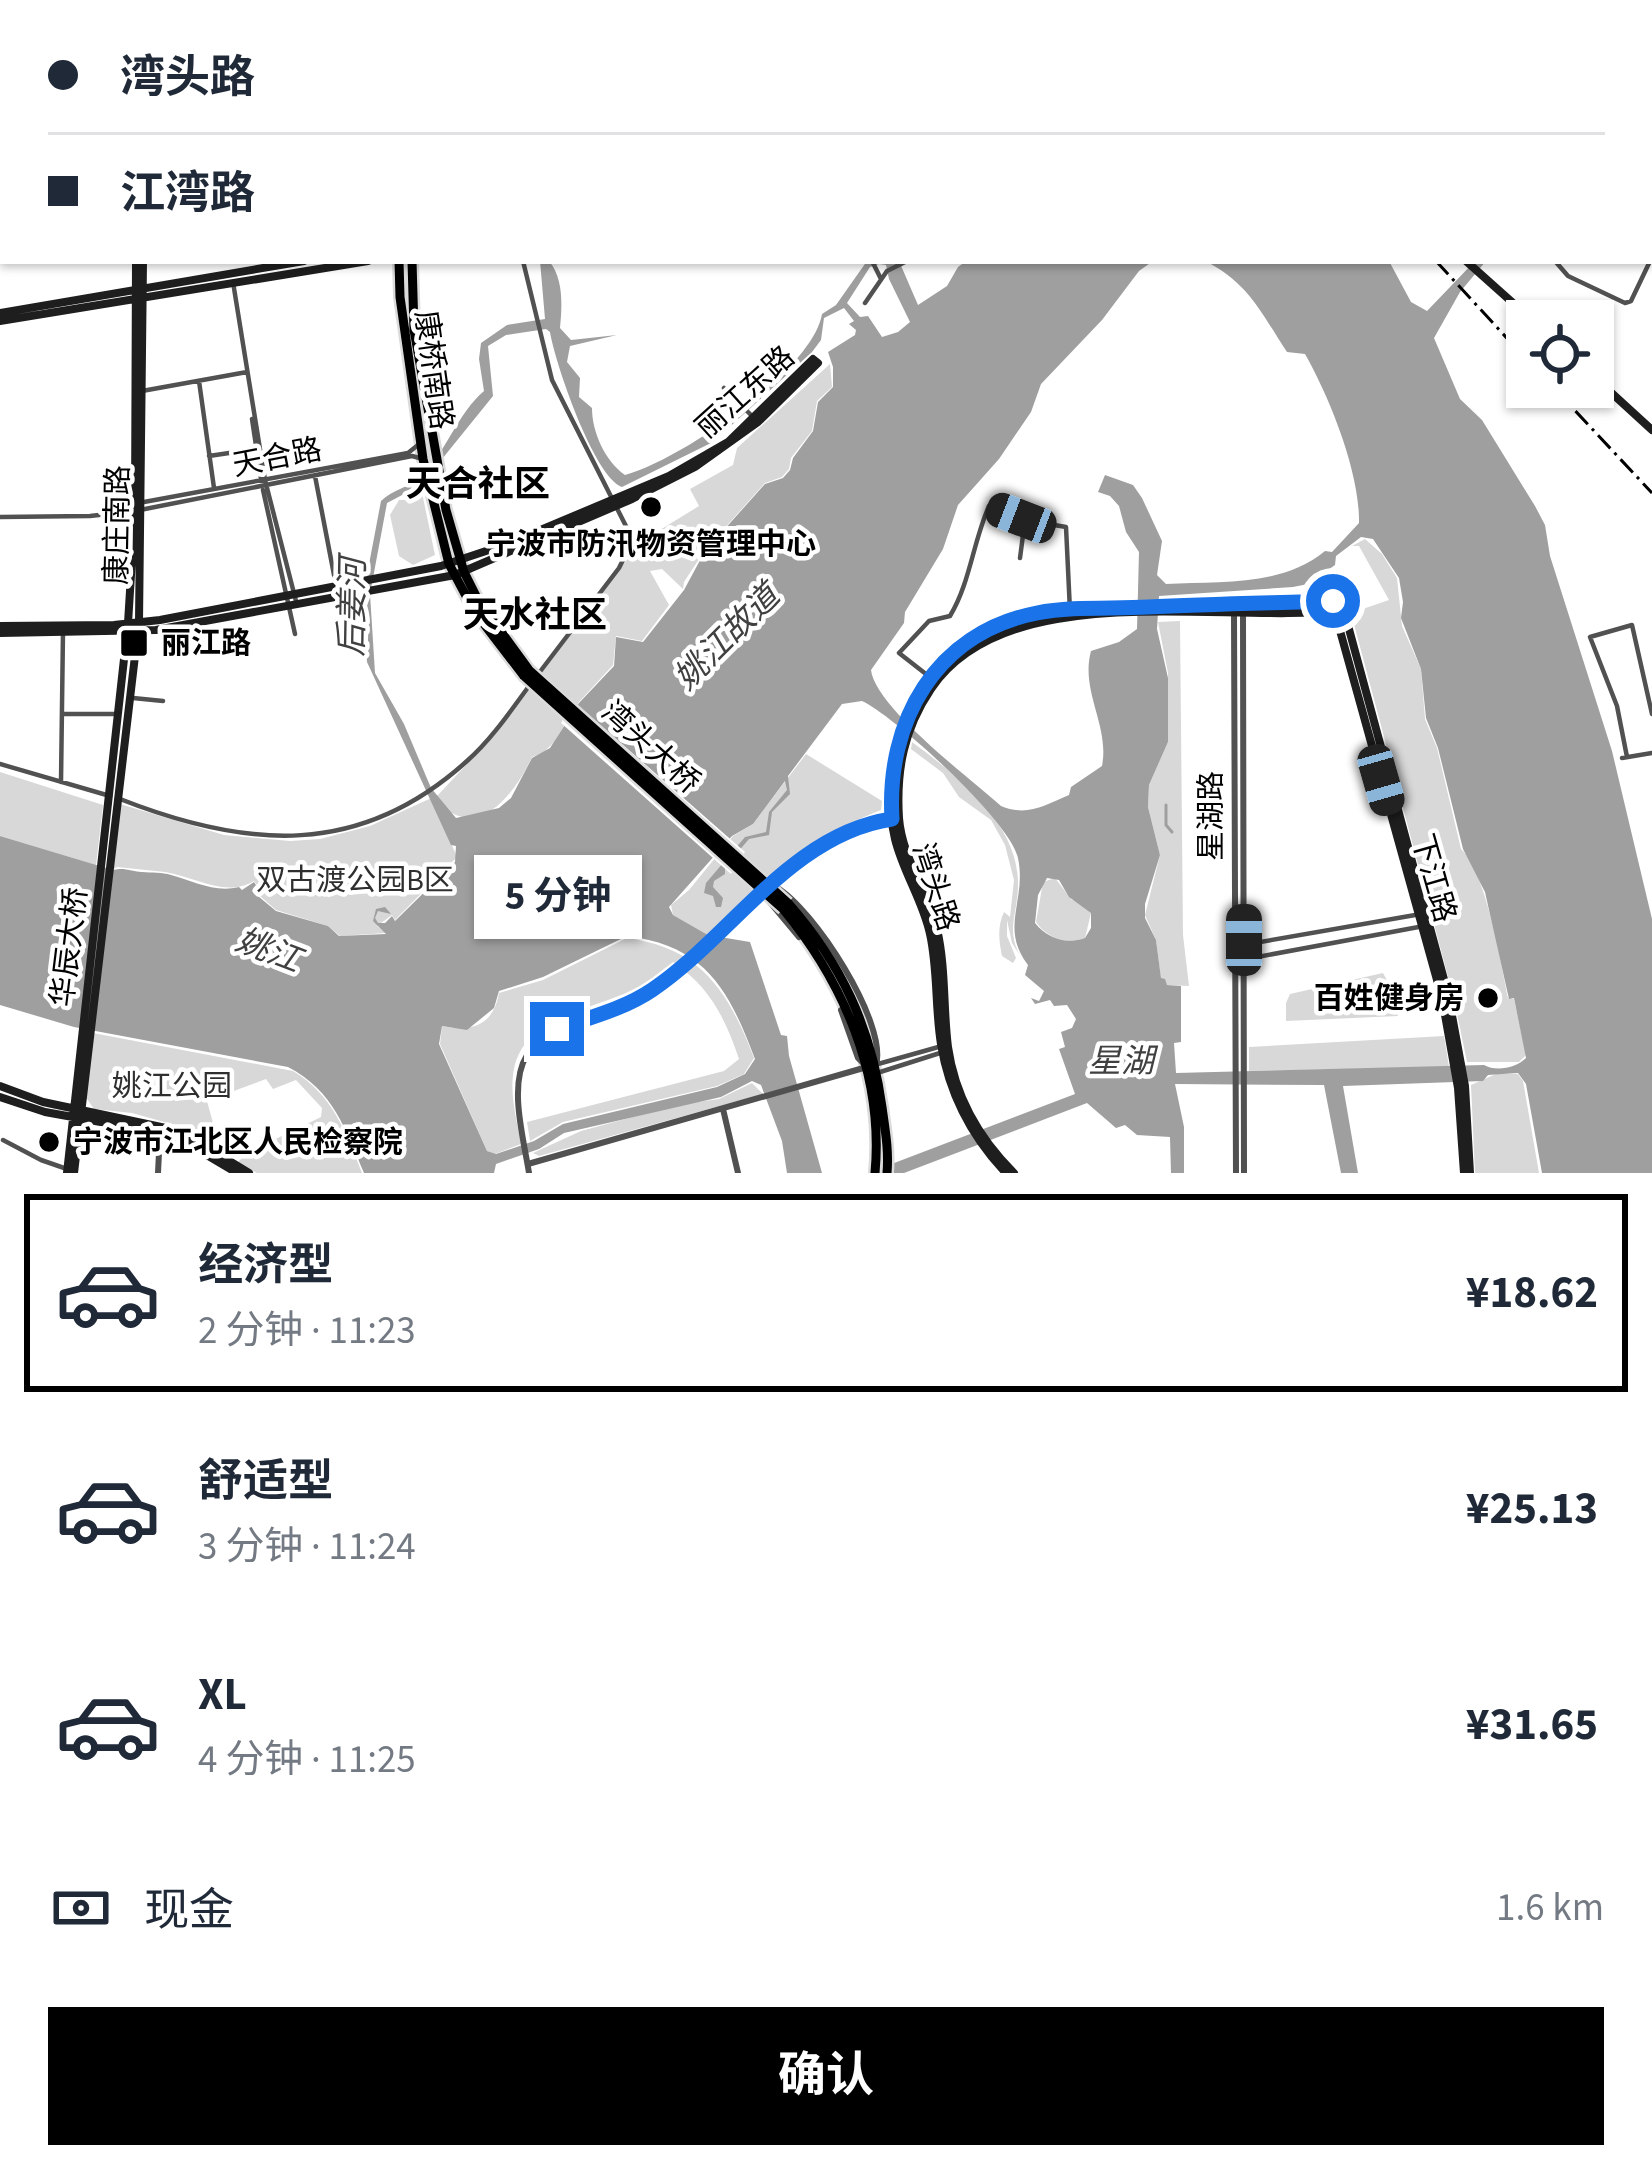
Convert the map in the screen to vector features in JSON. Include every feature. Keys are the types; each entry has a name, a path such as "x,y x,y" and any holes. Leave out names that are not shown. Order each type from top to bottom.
{"main road":[{"name":"康庄南路","path":"113,797 129,698 133,626 142,391 140,264"},
{"path":"159,290 289,264"},
{"path":"0,317 349,264"},
{"name":"康桥南路","path":"399,264 400,297 430,488 457,568 526,673"},
{"name":"康桥南路","path":"412,264 414,330 457,568"},
{"path":"1469,264 1510,300"},
{"path":"137,312 139,506"},
{"name":"丽江东路","path":"133,626 293,606 457,568 670,476 728,442 756,420 818,363 813,359 756,420"},
{"path":"1614,395 1652,430"},
{"name":"丽江东路","path":"133,626 354,582 457,568"},
{"name":"湾头路","path":"1010,1173 974,1128 945,1048 938,932 896,819 904,732 931,678 965,645 990,629 1042,612 1338,606"},
{"name":"下江路","path":"1338,606 1458,1059 1467,1173"},
{"name":"湾头路","path":"911,716 936,680 981,641 1033,622 1136,611"},
{"name":"康庄南路","path":"106,860 119,714 133,626"},
{"path":"0,629 133,626"},
{"path":"0,629 133,626"},
{"name":"湾头大桥","path":"526,673 785,906 847,1005 874,1068"},
{"name":"华辰大桥","path":"69,1172 106,860"},
{"path":"874,1068 875,1173"},
{"path":"874,1068 889,1154 887,1173"},
{"path":"0,1086 78,1114 190,1134 248,1173"},
{"path":"0,1097 182,1138 237,1173"}],"street":[{"path":"0,764 226,832 292,837 338,832 421,799 495,731 627,549 632,534 552,380 524,264"},
{"path":"873,264 881,278"},
{"path":"865,302 886,271 902,264"},
{"path":"1558,264 1568,276 1625,303 1631,301 1649,264"},
{"path":"233,282 264,484"},
{"path":"142,391 247,372"},
{"path":"199,381 214,490"},
{"path":"249,383 256,448 293,606 295,634"},
{"path":"724,388 756,420"},
{"name":"天合路","path":"139,506 408,453 420,440"},
{"path":"209,456 256,448"},
{"name":"天合路","path":"139,506 412,456 423,460"},
{"path":"315,476 335,580"},
{"path":"0,517 139,506"},
{"path":"931,678 899,653 929,621 950,616 962,596 989,506 1025,520 1066,526 1070,611"},
{"path":"1021,558 1025,520"},
{"name":"星湖路","path":"1238,607 1240,978 1235,1065 1240,1087 1240,1173"},
{"path":"1652,714 1632,625 1590,637 1617,706 1624,757 1652,753"},
{"path":"61,782 63,631"},
{"path":"129,698 163,701"},
{"path":"62,714 119,714"},
{"path":"896,819 860,828 813,851 641,997 557,1029 531,1048 519,1078 528,1164 945,1048"},
{"path":"776,887 794,899 835,953 876,1043 874,1068 858,1058 821,967 766,897 776,887"},
{"path":"1240,946 1423,914"},
{"path":"1240,961 1426,926"},
{"name":"星湖路","path":"1240,978 1245,1065 1240,1087"},
{"path":"723,1108 738,1173"},
{"path":"158,1173 160,1132"},
{"path":"3,1140 69,1172"}],"green space":[{"name":"双古渡公园B区","path":"830,364 832,387 817,401 812,431 791,458 789,469 765,483 705,550 683,589 662,569 650,571 669,605 642,641 616,636 613,665 579,702 554,742 532,757 501,803 478,817 452,813 440,818 457,857 395,920 392,915 377,926 386,933 340,936 328,926 276,910 253,890 254,881 221,887 165,872 112,870 120,804 224,835 290,841 370,826 438,795 498,731 632,553 639,552 642,541 699,506 690,489 733,465 737,448"},
{"path":"421,488 435,555 413,565 399,556 390,515 399,500 418,500 416,489"},
{"path":"1365,539 1382,554 1397,578 1402,626 1421,669 1425,719 1437,748 1461,849 1478,877 1508,998 1514,999 1526,1055 1519,1062 1467,1062 1351,613 1389,600 1359,546 1352,546"},
{"path":"1180,621 1183,935 1189,986 1167,985 1161,979 1156,940 1145,915 1160,855 1148,807 1149,785 1168,742 1168,673 1158,622"},
{"path":"912,742 983,803 1008,842 1016,863 1014,939 1021,957 1012,943 1007,920 1007,936 1016,958 1013,963 1002,956 999,939 1004,912 1010,917 1014,880 1005,845 991,820 959,797 943,773 911,749"},
{"path":"806,754 882,801 881,810 810,848 708,935 673,915 671,905 733,836 753,824"},
{"path":"0,772 103,805 96,865 0,836"},
{"path":"1055,878 1072,900 1091,913 1085,938 1058,939 1036,922 1043,882"},
{"path":"627,938 675,952 709,977 734,1013 754,1058 744,1074 717,1086 563,1122 530,1141 527,1122 724,1071 739,1059 715,1004 673,962 634,989 563,1017 531,1037 520,1051 513,1078 521,1144 495,1154 487,1151 440,1044 442,1026 480,1024 492,1013 499,993 543,980"},
{"path":"1383,973 1395,995 1398,1016 1286,1021 1290,994"},
{"name":"姚江公园","path":"93,1033 293,1071 328,1103 362,1173 257,1173 237,1163 247,1153 321,1117 322,1108 296,1080 273,1089 266,1079 207,1101 221,1152 175,1125 94,1109 85,1096"},
{"path":"1444,1036 1449,1067 1249,1071 1249,1047"},
{"path":"1496,1074 1518,1074 1523,1081 1539,1173 1475,1173 1471,1085"},
{"path":"752,1083 763,1094 539,1156 533,1153 581,1131 677,1105 719,1099"}],"water":[{"path":"540,264 551,264 560,284 560,328 571,340 617,335 570,346 567,362 580,378 579,397 592,408 601,445 625,475 709,433 770,386 795,361 822,314 836,305 865,264 879,264 900,264 918,305 947,286 962,264 1149,264 1041,384 1031,412 999,459 958,505 943,549 905,612 904,623 871,670 889,703 926,742 1001,806 1028,810 1069,795 1071,787 1102,766 1102,737 1089,680 1091,651 1119,642 1137,629 1139,552 1126,532 1119,506 1098,492 1105,475 1133,485 1142,498 1162,541 1157,575 1166,584 1249,580 1289,571 1325,551 1332,552 1359,523 1342,436 1305,354 1287,352 1243,289 1210,264 1391,264 1411,302 1427,311 1472,264 1483,264 1460,292 1434,338 1460,399 1482,420 1545,525 1550,556 1612,751 1652,919 1652,1173 1542,1173 1526,1084 1518,1073 1488,1075 1483,1081 1343,1086 1358,1173 1341,1173 1324,1085 1175,1084 1184,1127 1184,1173 1171,1173 1170,1137 1137,1135 1125,1125 1116,1128 1087,1103 904,1173 868,1173 1075,1094 1059,1049 1065,1047 1061,1032 1072,1028 1076,1019 1067,1005 1054,1006 1050,1000 1035,1004 1031,998 1039,1001 1044,991 1025,975 1028,965 1015,938 1020,873 1010,841 950,772 900,727 862,701 842,704 788,776 790,794 772,812 769,835 749,839 725,867 725,874 714,881 713,887 723,898 721,907 704,893 706,883 745,837 766,832 769,812 787,790 785,781 753,824 732,836 669,907 673,915 708,935 750,942 781,1035 787,1036 822,1173 787,1173 782,1141 761,1085 752,1081 721,1097 564,1133 539,1149 496,1164 494,1173 364,1173 327,1099 288,1067 74,1027 0,1005 0,836 113,870 164,873 204,886 242,890 254,882 252,891 276,911 328,926 339,936 386,934 373,921 376,909 385,907 391,914 378,911 378,923 392,916 395,921 455,862 456,846 451,845 367,662 363,596 381,501 422,476 439,455 484,391 481,343 507,325 545,319","holes":["886,265 910,322 882,337 868,316 860,317 847,303 870,267","844,308 854,321 849,324 855,335 828,352 833,387 818,402 813,431 790,470 765,484 705,551 684,590 643,642 616,637 614,666 579,703 550,748 532,758 511,798 499,808 456,818 431,788 404,724 375,673 370,594 387,503 421,485 493,396 488,346 506,335 550,332 588,442 611,479 622,487 713,442 812,352 821,340 824,318","1361,537 1373,539 1399,578 1401,618 1421,669 1426,718 1463,849 1485,892 1526,1058 1500,1068 1176,1073 1174,1043 1181,1042 1181,986 1167,985 1161,978 1156,940 1145,918 1160,855 1148,807 1149,785 1168,742 1168,678 1157,629 1159,596 1308,584 1335,565 1336,556","1047,878 1059,880 1069,897 1091,913 1085,938 1071,941 1045,933 1035,923 1038,895","627,936 654,941 677,950 711,975 735,1012 755,1059 745,1074 717,1087 563,1124 534,1141 496,1154 487,1151 439,1044 442,1026 467,1030 494,1008 499,991 543,977"]}],"pier":[{"path":"573,701 745,852 731,874 561,723"}],"waterway":[{"path":"1166,805 1166,825 1172,832"}],"railway":[{"path":"1439,264 1506,337"},
{"path":"1573,408 1652,493"}],"place":[{"name":"宁波市防汛物资管理中心","path":"651,507"},
{"name":"丽江路","path":"134,643"},
{"name":"百姓健身房","path":"1488,998"},
{"name":"宁波市江北区人民检察院","path":"49,1142"}],"district":[{"name":"天合社区","path":"478,483"},
{"name":"天水社区","path":"535,614"}],"route":[{"path":"557,1029 641,997 813,851 849,832 892,819 891,772 914,702 944,663 990,629 1042,612 1333,601"}],"water label":[{"name":"后姜河","path":"351,607"},
{"name":"姚江故道","path":"726,636"},
{"name":"姚江","path":"269,949"},
{"name":"星湖","path":"1121,1060"}]}
